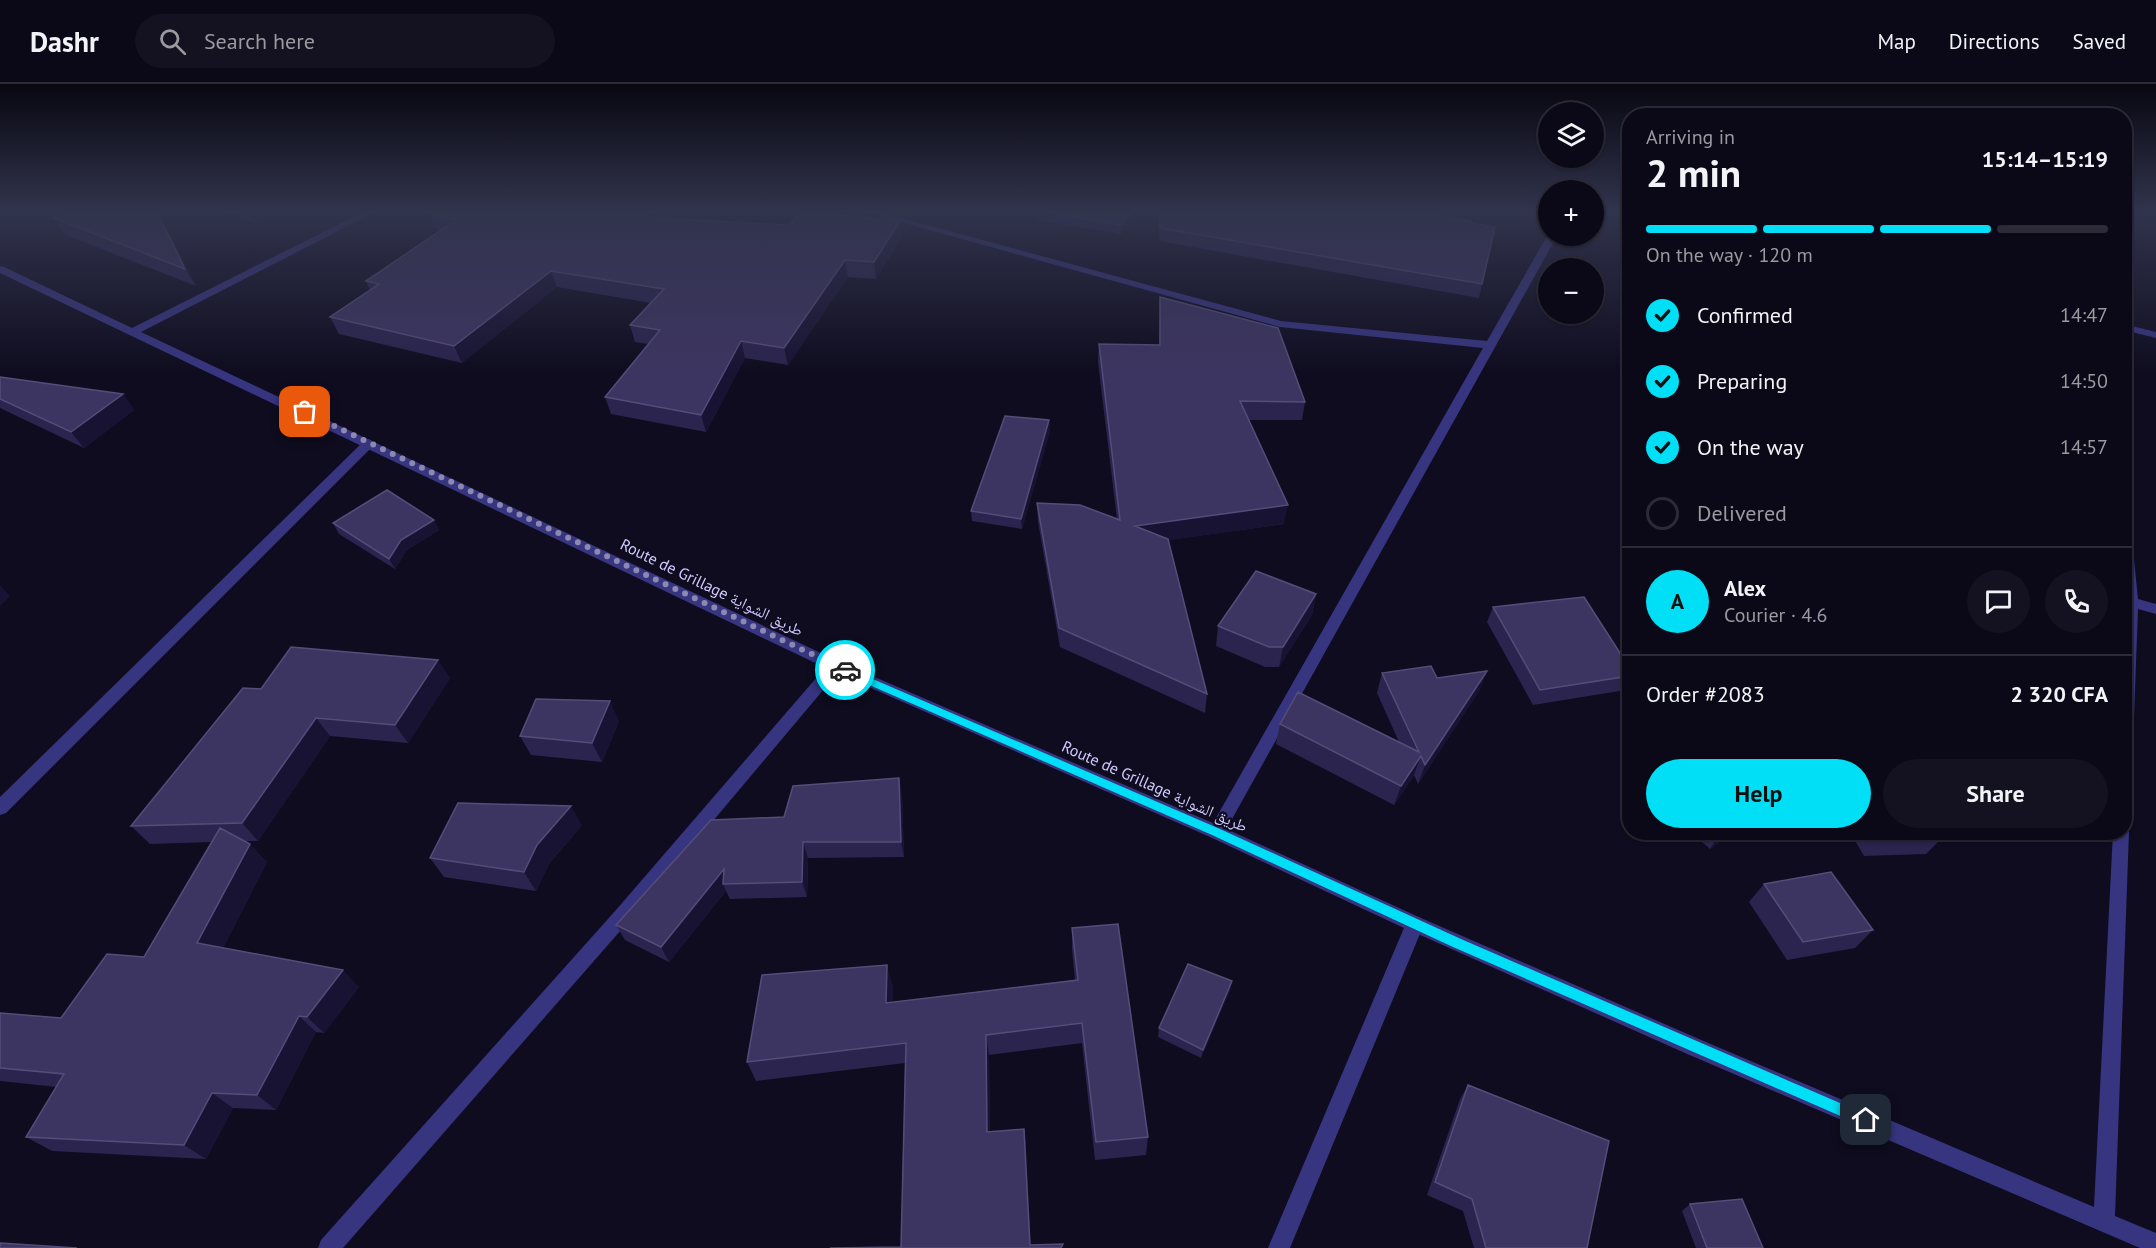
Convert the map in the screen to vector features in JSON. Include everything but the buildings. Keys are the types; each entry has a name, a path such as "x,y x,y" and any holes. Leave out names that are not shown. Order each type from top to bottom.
{"street":[{"path":"134,331 266,264"},
{"path":"1061,264 1280,324 1492,345"},
{"path":"1216,832 1536,264"},
{"name":"Route de Grillage طريق الشواية","path":"0,269 835,666 1216,832 1414,924 1692,1046 2156,1244"},
{"path":"2132,329 2156,335"},
{"path":"0,808 369,443"},
{"path":"2132,602 2156,609"},
{"path":"329,1248 622,916 835,666"},
{"path":"2104,1222 2121,840"},
{"path":"1279,1248 1414,924"}],"way so far":[{"path":"305,412 845,670"}],"route":[{"path":"845,670 1216,832 1457,943 1866,1120"}]}
